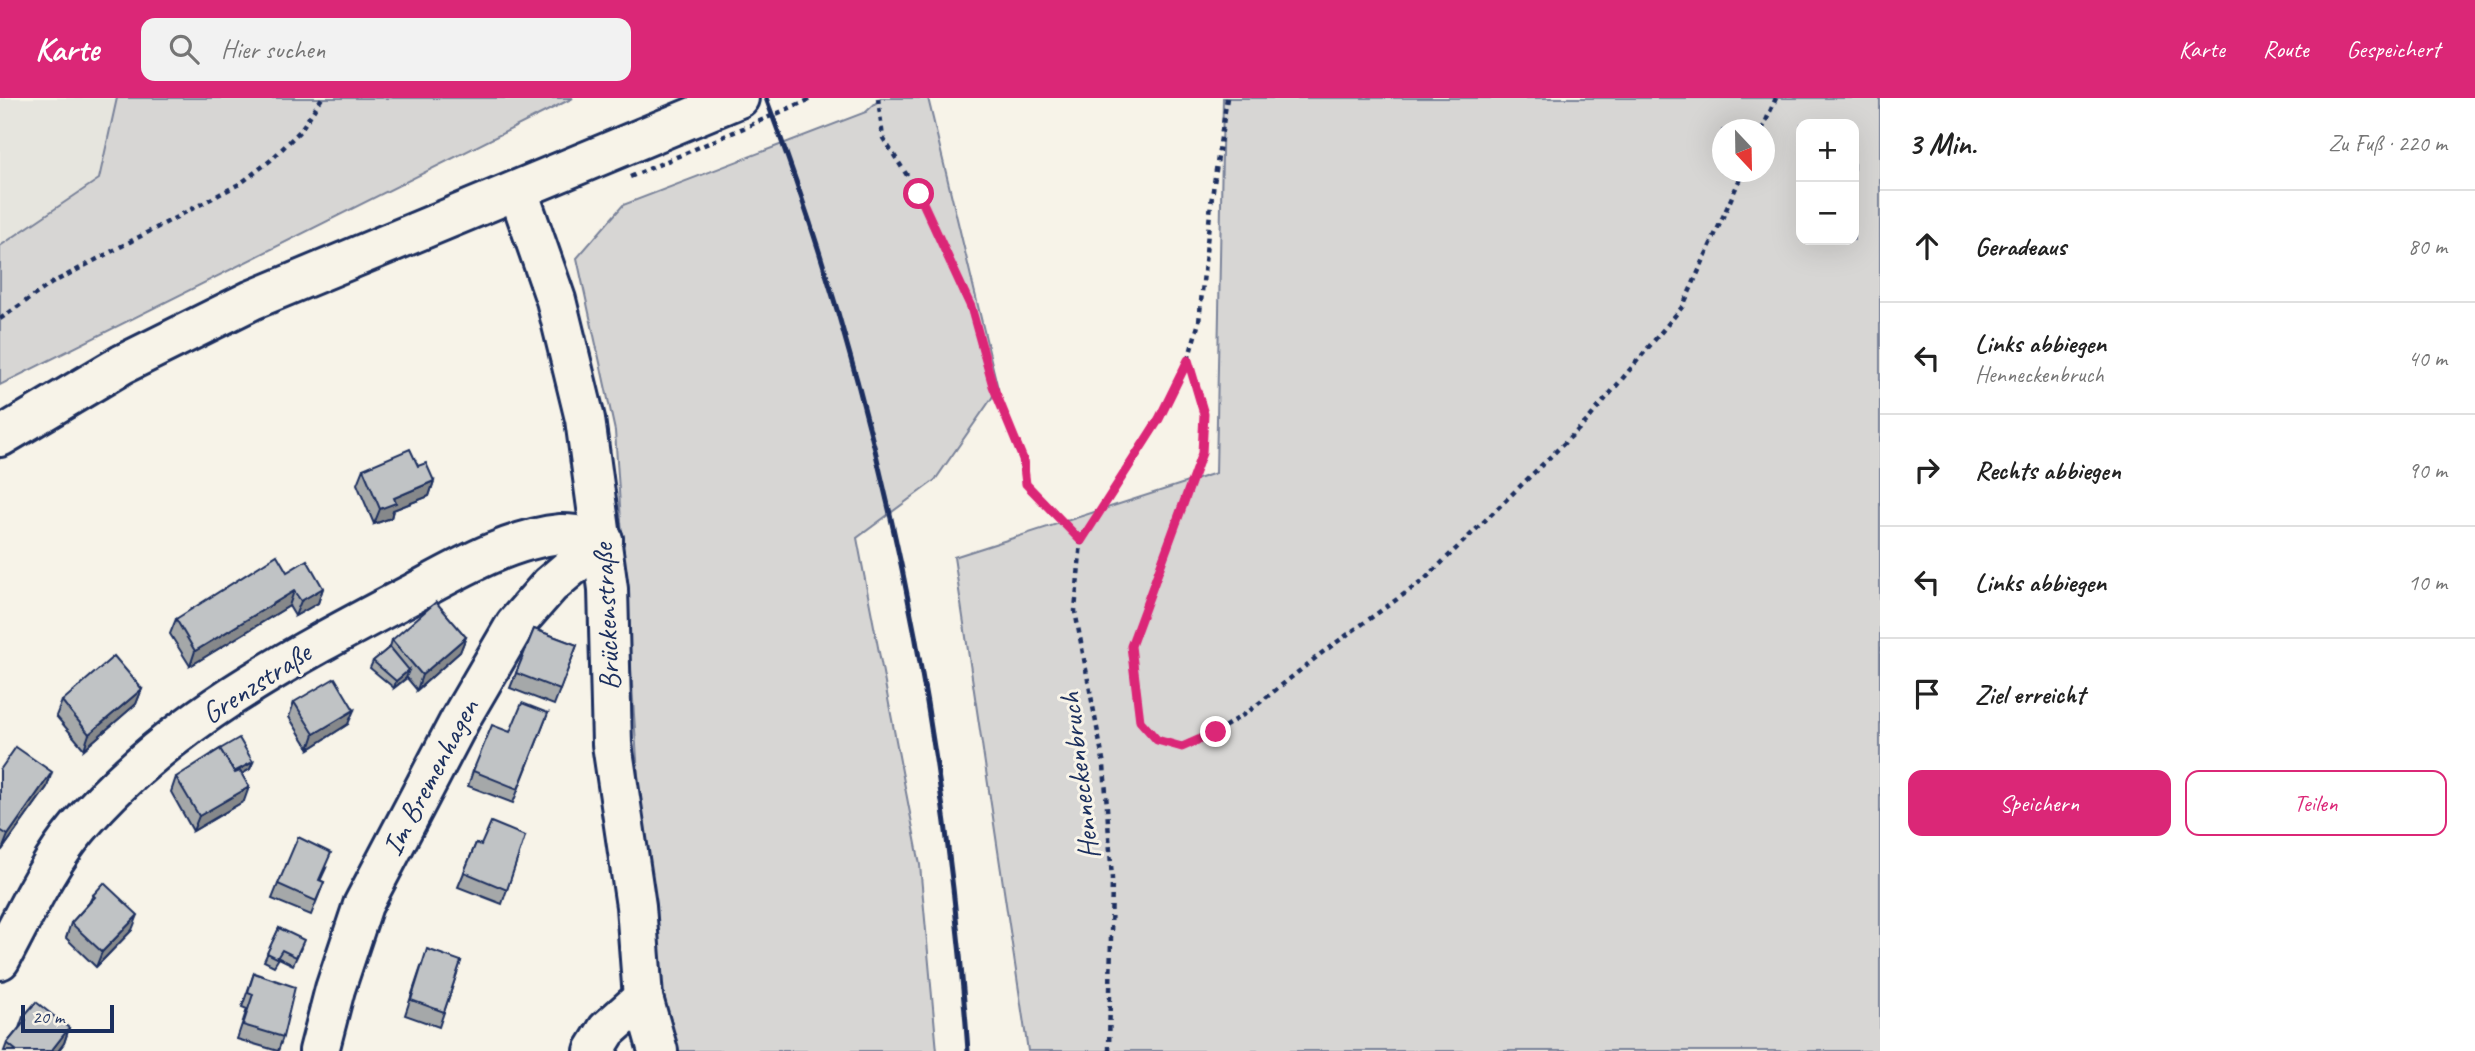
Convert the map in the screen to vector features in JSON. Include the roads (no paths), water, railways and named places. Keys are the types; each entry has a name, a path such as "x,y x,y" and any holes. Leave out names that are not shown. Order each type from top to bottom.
{"street":[{"path":"0,437 123,364 252,300 518,191 624,164 739,98"},
{"name":"Brückenstraße","path":"518,191 556,300 585,419 603,540 612,744 636,906 643,998 658,1051"},
{"name":"Grenzstraße","path":"0,960 44,881 85,821 110,793 173,738 246,685 461,568 508,549 562,534 603,540"},
{"name":"Im Bremenhagen","path":"319,1051 335,989 363,905 462,716 515,625 550,585 603,540"},
{"path":"594,1051 607,1030 643,998"}],"railway":[{"path":"766,98 807,213 843,330 902,567 943,808 968,1051"}]}
